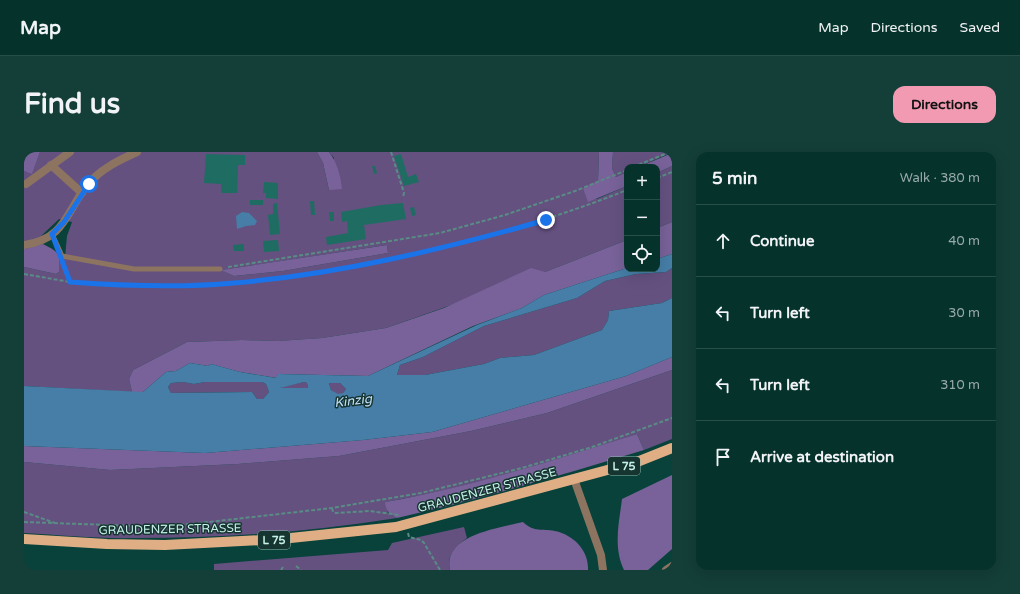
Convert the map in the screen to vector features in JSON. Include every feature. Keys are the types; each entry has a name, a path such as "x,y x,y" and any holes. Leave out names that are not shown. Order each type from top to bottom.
{"main road":[{"name":"L 75","path":"574,480 638,462 672,448"},
{"name":"GRAUDENZER STRASSE","path":"24,539 107,544 157,545 281,539 405,525 574,480"}],"street":[{"path":"26,184 70,152"},
{"path":"24,245 39,243 52,234 64,222 82,193 102,171 137,152"},
{"path":"51,165 82,193"},
{"path":"574,480 601,555 603,570"},
{"path":"666,570 672,566"}],"lane":[{"path":"52,234 62,256 134,269 220,269"}],"path":[{"path":"391,152 404,193 403,197"},
{"path":"640,164 670,152"},
{"path":"220,269 440,233 501,217 575,191 624,171"},
{"path":"660,177 672,172"},
{"path":"24,274 70,282 167,286 233,283 305,275 380,261 481,238 546,220 624,191"},
{"path":"62,256 70,282"},
{"path":"24,522 136,526 191,524 332,508 422,493 522,468 592,447 672,418"},
{"path":"24,512 58,524"},
{"path":"281,570 283,566"},
{"path":"296,566 301,570"}],"shaded area":[{"path":"24,152 40,152 32,174 24,171"},
{"path":"40,152 317,152 323,163 329,190 334,158 329,152 599,152 598,182 583,188 597,199 624,187 624,241 545,272 386,328 322,338 278,341 242,340 187,342 133,370 129,379 132,392 24,386 24,267 56,274 59,272 60,258 65,258 67,236 72,222 59,219 41,236 43,244 24,249 24,171 32,173","holes":["387,245 388,253 283,271 234,276 222,270"]},
{"path":"317,152 329,152 332,156 338,170 342,189 329,190 323,163"},
{"path":"599,152 613,152 612,168 616,177 624,173 624,187 588,202 583,188 598,181"},
{"path":"613,152 672,152 646,164 624,164 624,173 616,177 612,168"},
{"path":"672,153 672,166 660,172 660,164 646,164"},
{"path":"672,166 672,222 660,227 660,200 660,172"},
{"path":"672,222 672,254 660,258 660,236 660,227"},
{"path":"624,241 624,269 544,295 522,308 473,326 368,376 278,374 277,378 240,372 211,364 208,366 190,363 176,371 166,372 143,392 132,392 129,379 133,370 187,342 242,340 278,341 322,338 386,328 444,308 531,268 545,272"},
{"path":"43,244 53,249 58,254 60,266 59,272 56,274 24,267 24,249"},
{"path":"387,245 388,253 283,271 234,276 221,270"},
{"path":"672,268 672,298 662,303 609,311 608,320 602,330 534,355 500,358 484,364 425,375 397,375 400,365 423,357 484,326 577,298 605,281 636,274 666,272"},
{"path":"672,357 672,370 547,413 471,431 339,456 238,464 110,470 24,462 24,446 205,453 363,440 432,432 626,376"},
{"path":"672,370 672,439 644,450 637,434 481,481 386,502 388,513 397,518 332,527 202,537 109,538 24,533 24,462 110,470 238,464 339,456 471,431 547,413"},
{"path":"183,382 194,384 205,382 262,382 266,384 269,392 263,399 257,399 252,392 171,393 168,387 171,383"},
{"path":"304,382 307,383 308,388 280,389 281,387"},
{"path":"329,383 340,383 346,389 343,393 338,395 331,390"},
{"path":"637,434 644,450 490,495 397,518 390,514 386,508 385,502 481,481"},
{"path":"672,475 672,549 648,570 624,570 618,544 618,526 622,499"},
{"path":"523,522 531,528 555,531 574,540 586,556 588,570 450,570 450,558 455,549 463,541 474,535"},
{"path":"464,527 467,538 452,552 449,560 450,570 214,570 214,564 388,550 392,543"}],"water":[{"path":"242,212 249,213 257,221 255,225 237,229 236,216"},
{"name":"Kinzig","path":"672,254 672,268 666,272 636,274 605,281 577,298 484,326 423,357 400,365 397,375 425,375 484,364 500,358 534,355 602,330 608,320 609,311 662,303 672,298 672,357 626,376 432,432 363,440 205,453 24,446 24,386 143,392 166,372 176,371 190,363 208,366 211,364 240,372 276,378 278,374 368,376 477,325 522,308 544,295 624,269 624,272 660,272 660,258","holes":["183,382 194,384 205,382 262,382 266,384 269,392 263,399 257,399 252,392 171,393 168,387 171,383","304,382 307,383 308,388 280,388","329,383 340,383 346,389 343,393 338,394 331,390"]}],"building":[{"path":"206,154 245,155 245,165 238,165 237,193 221,193 221,184 204,183"},
{"path":"401,154 408,177 416,174 419,182 404,186 394,156"},
{"path":"372,166 375,166 377,173 374,174"},
{"path":"264,182 278,183 278,199 266,198 266,193 263,193"},
{"path":"250,200 263,200 263,205 250,205"},
{"path":"310,201 314,201 315,215 311,215"},
{"path":"277,203 280,234 270,235 268,215 273,214 273,204"},
{"path":"403,203 406,219 364,225 366,239 327,245 326,237 348,233 347,221 342,222 341,212"},
{"path":"414,207 416,215 412,216 410,208"},
{"path":"329,212 334,212 334,221 330,221"},
{"path":"278,240 279,251 264,252 263,241"},
{"path":"244,244 244,251 234,251 233,245"}],"route":[{"path":"89,184 64,222 58,230 52,234 62,256 70,282 167,286 233,283 305,275 380,261 481,238 546,220"}]}
